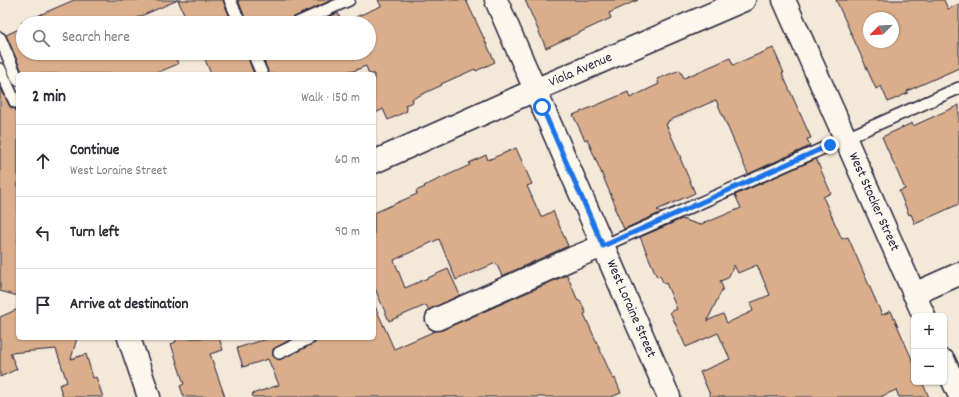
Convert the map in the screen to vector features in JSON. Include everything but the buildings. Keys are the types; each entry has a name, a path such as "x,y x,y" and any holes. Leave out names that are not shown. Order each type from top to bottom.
{"street":[{"name":"West Loraine Street","path":"496,0 669,397"},
{"name":"Viola Avenue","path":"376,161 535,90 744,0"},
{"name":"West Stocker Street","path":"784,0 923,313"},
{"path":"437,319 603,246"},
{"path":"914,294 959,274"},
{"path":"130,340 149,397"},
{"path":"947,368 959,394"}],"lane":[{"path":"230,0 237,16"},
{"path":"313,16 349,0"},
{"path":"0,38 16,75"},
{"path":"256,60 261,72"},
{"path":"0,69 15,102"},
{"path":"603,246 959,88"},
{"path":"279,353 306,340"}],"route":[{"path":"542,107 603,246 830,145"}]}
